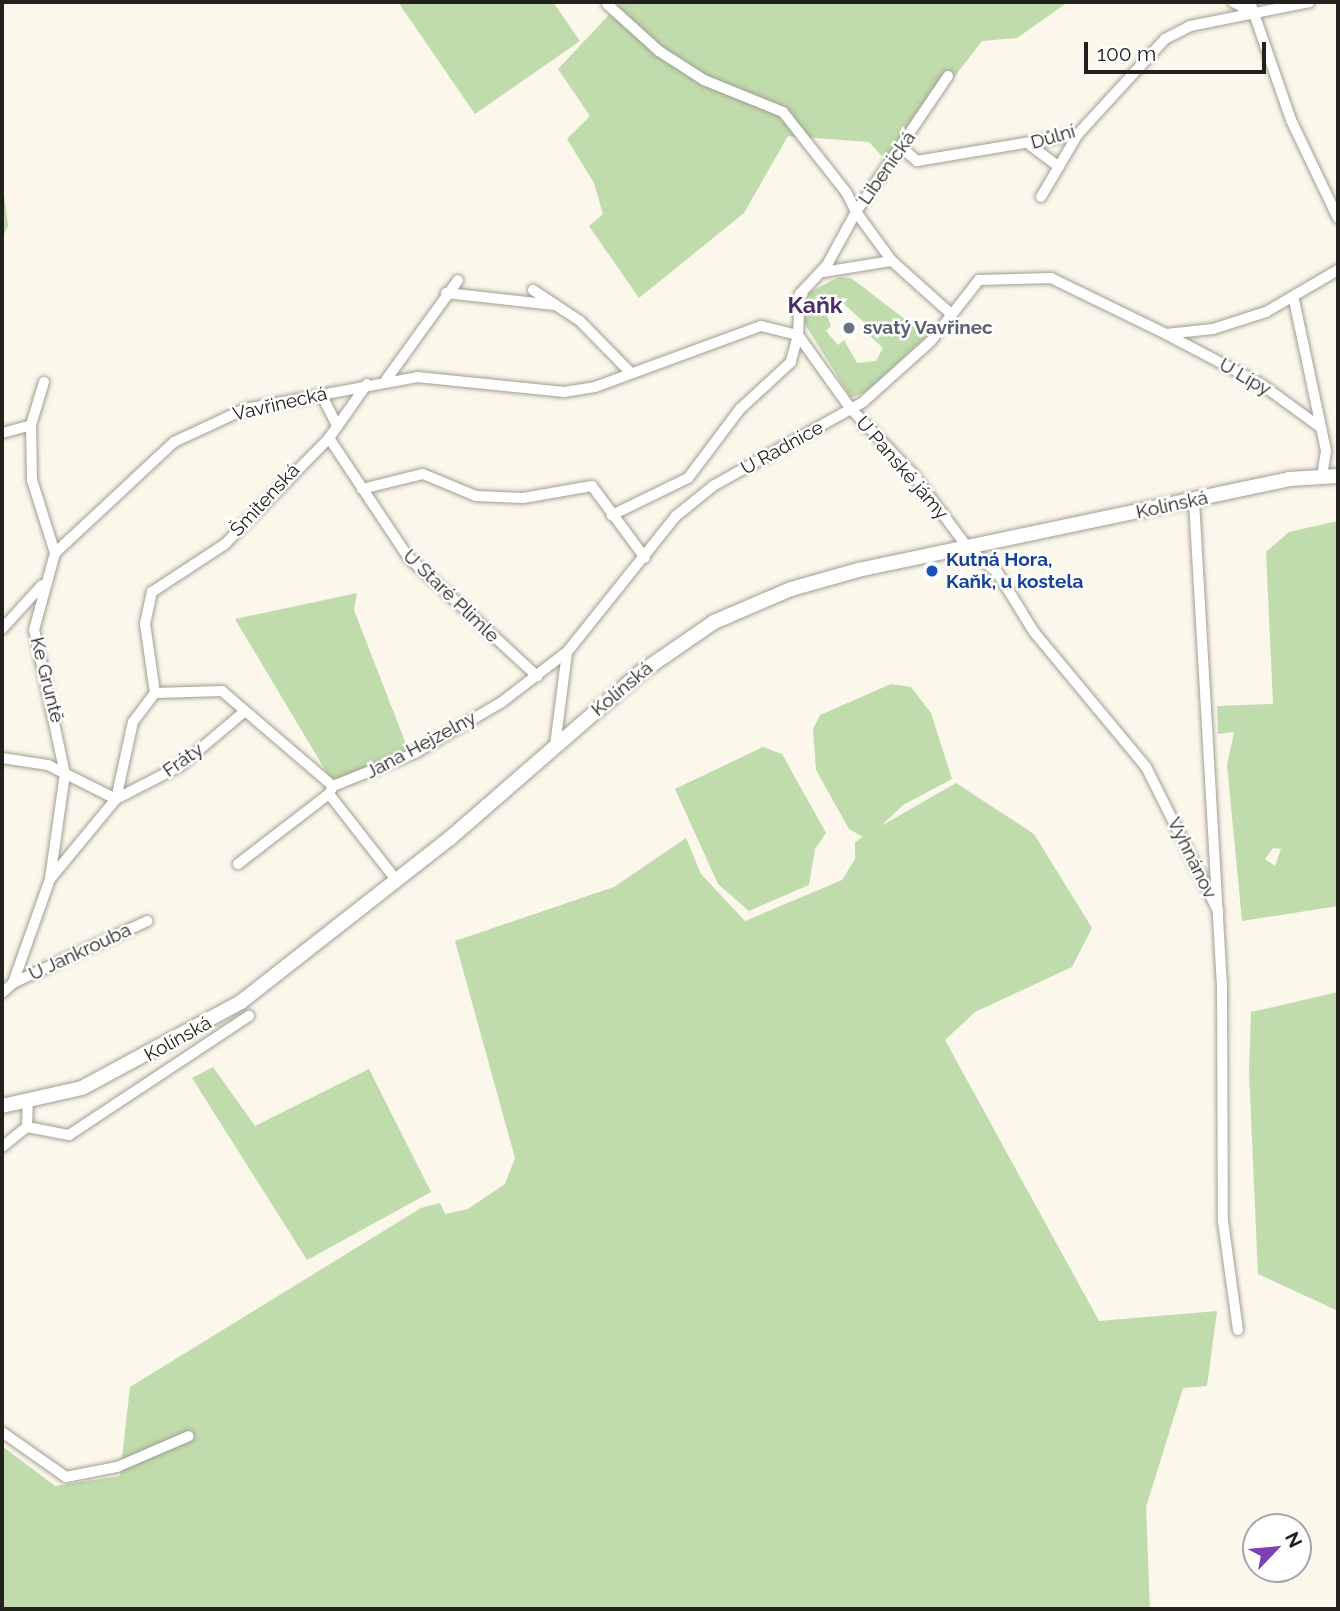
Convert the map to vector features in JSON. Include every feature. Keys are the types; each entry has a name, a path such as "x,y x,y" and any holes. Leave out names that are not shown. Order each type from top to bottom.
{"street":[{"path":"1233,2 1250,6 1317,182 1338,218"},
{"name":"Důlní","path":"902,148 917,161 1030,145 1078,134 1165,39 1250,6 1310,2"},
{"path":"607,4 659,51 704,80 783,112 856,212 820,273 800,294 799,335 851,409"},
{"name":"Libenická","path":"948,76 902,148 856,212 892,261 951,314"},
{"path":"1041,197 1078,134"},
{"path":"1030,145 1059,167"},
{"path":"820,273 892,261"},
{"path":"1166,334 1238,322 1294,300 1338,270"},
{"name":"U Panské jámy","path":"968,548 851,409 896,375 979,280 1051,278 1166,334"},
{"path":"386,380 446,293 458,280"},
{"path":"533,290 557,305 630,372"},
{"path":"446,293 557,305"},
{"path":"1294,300 1326,451 1322,476"},
{"name":"Vavřinecká","path":"55,553 174,442 245,409 322,396 386,380 564,392 761,326 799,335"},
{"name":"U Lípy","path":"1166,334 1261,384 1320,427"},
{"name":"U Radnice","path":"612,514 697,468 740,409 791,362 799,335"},
{"path":"44,382 31,425 32,480 55,553"},
{"name":"Šmitenská","path":"155,693 145,624 152,592 225,544 329,438 367,384"},
{"path":"322,396 337,426"},
{"name":"U Radnice","path":"555,746 559,674 567,652 610,592 645,558 677,516 713,486 851,409"},
{"path":"2,433 31,425"},
{"name":"U Staré Plimle","path":"329,438 408,556 537,676"},
{"path":"1326,451 1338,448"},
{"path":"697,468 713,486"},
{"path":"362,489 423,474 476,496 523,498 592,486 645,558"},
{"name":"Kolínská","path":"2,1106 82,1088 207,1025 397,881 650,665 714,622 792,589 1194,500 1322,476 1338,476"},
{"name":"Vyhnánov","path":"1194,500 1218,911"},
{"name":"Vyhnánov","path":"968,548 997,572 1034,632 1146,767 1218,911"},
{"name":"Ke Gruntě","path":"2,993 13,983 50,879 65,774 34,630 44,583 55,553"},
{"path":"2,629 44,583"},
{"path":"14,617 34,630"},
{"name":"Jana Hejzelny","path":"238,864 331,790 415,752 537,676 567,652"},
{"path":"2,758 65,774 116,799 133,722 155,693 222,691 331,790 397,881"},
{"name":"Fráty","path":"116,799 180,766 244,712"},
{"name":"Ke Gruntě","path":"50,879 116,799"},
{"path":"1218,911 1223,1221 1238,1331"},
{"name":"U Jankrouba","path":"13,983 147,921"},
{"path":"27,1127 69,1135 249,1016"},
{"path":"2,1147 27,1127 28,1100"},
{"path":"2,1432 66,1477 117,1467 189,1436"}],"green space":[{"path":"398,2 553,2 580,41 475,114"},
{"path":"621,2 1068,2 1017,38 982,41 888,163 869,142 788,136 744,213 639,298 589,226 603,214 594,183 567,139 590,116 558,69"},
{"path":"2,179 8,226 2,238"},
{"path":"839,277 851,278 927,336 867,391 851,398 803,321 806,294","holes":["835,296 874,331 869,335 883,348 876,361 857,363 844,340 838,345 826,331 831,326 823,306"]},
{"path":"1338,521 1338,906 1242,921 1227,765 1234,732 1218,734 1217,706 1273,704 1266,552 1289,532","holes":["1273,848 1281,849 1275,866 1265,859"]},
{"path":"357,593 354,610 411,757 333,783 235,619"},
{"path":"891,684 911,687 931,713 952,779 903,805 881,826 956,783 1034,834 1092,928 1072,967 975,1012 945,1040 1099,1321 1217,1311 1207,1386 1183,1388 1146,1507 1150,1609 2,1609 2,1446 55,1486 120,1476 130,1387 421,1208 440,1203 445,1214 468,1209 505,1184 515,1158 455,941 614,887 686,838 701,874 745,921 842,880 855,859 855,842 863,837 849,829 816,770 813,729 820,715"},
{"path":"763,747 782,754 826,833 815,849 809,885 749,911 718,884 675,789"},
{"path":"1338,992 1338,1311 1258,1274 1249,1072 1251,1012"},
{"path":"213,1067 255,1126 369,1069 431,1192 307,1260 192,1078"}],"place":[{"name":"svatý Vavřinec","path":"849,328"},
{"name":"Kutná Hora, Kaňk, u kostela","path":"932,571"}],"district":[{"name":"Kaňk","path":"815,305"}]}
